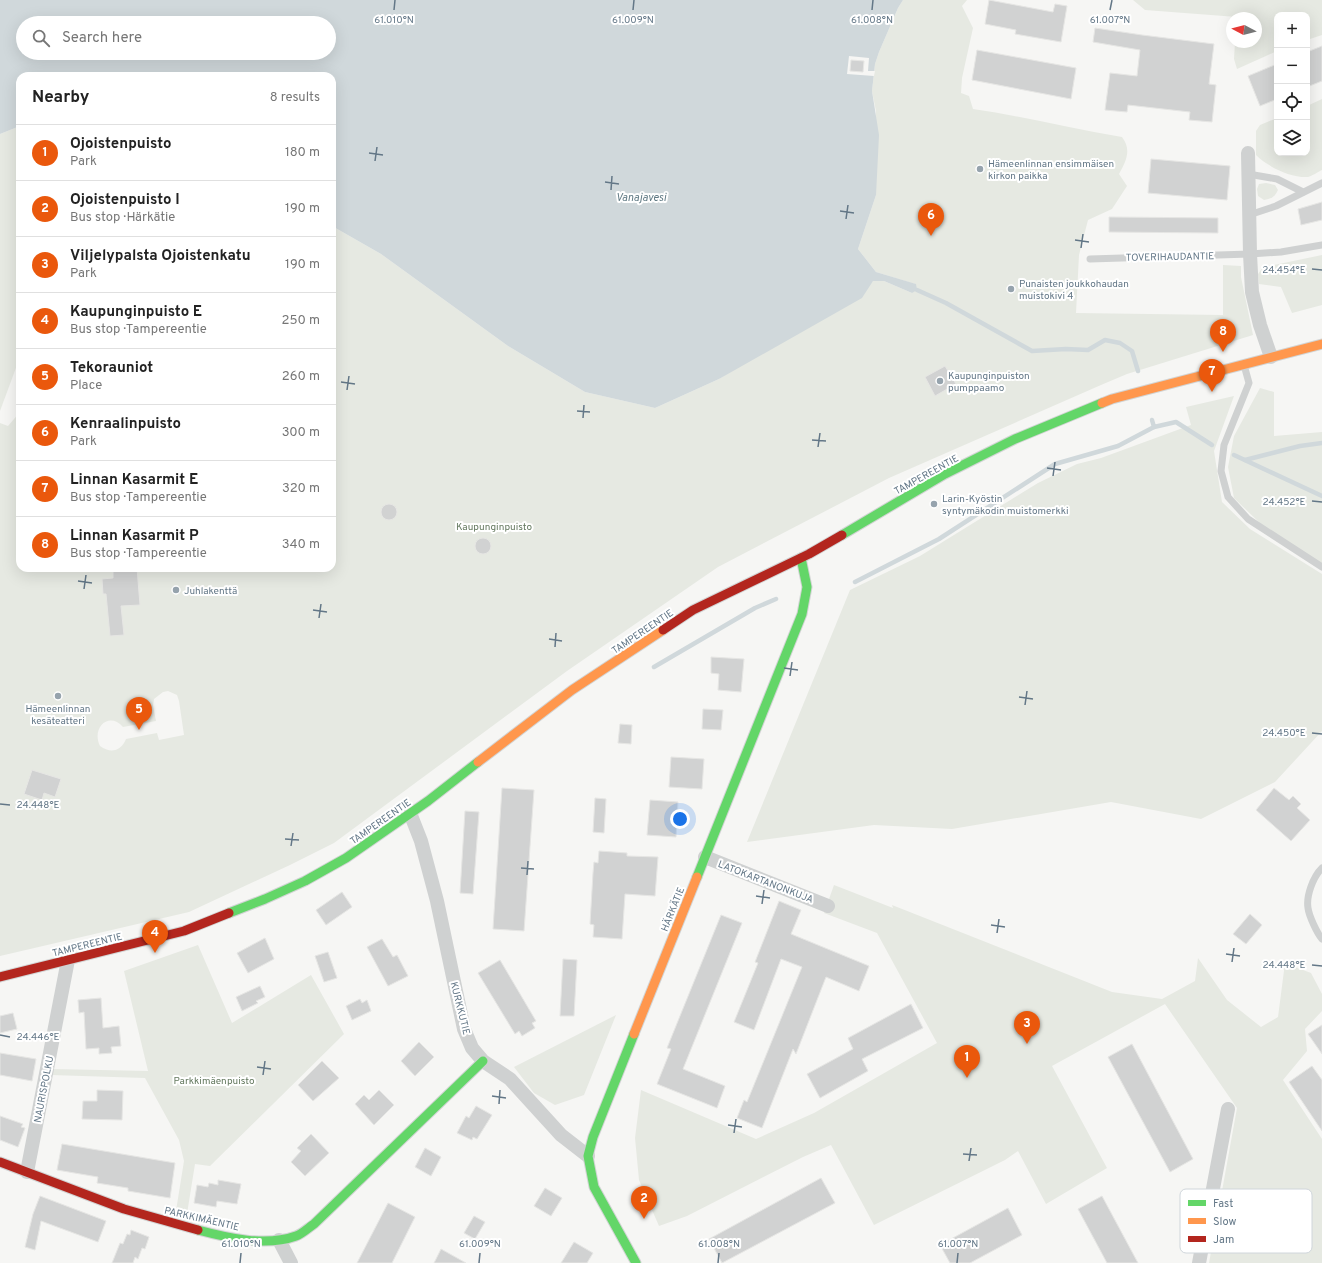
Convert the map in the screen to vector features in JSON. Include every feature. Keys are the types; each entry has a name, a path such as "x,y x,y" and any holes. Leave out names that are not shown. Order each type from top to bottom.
{"main road":[{"name":"TAMPEREENTIE","path":"0,976 184,931 265,899 305,881 346,858 428,801 572,690 693,610 809,554 945,474 1016,439 1112,399 1322,344"},
{"name":"HÄRKÄTIE","path":"636,1263 594,1187 588,1156 593,1137 802,614 808,587 801,558"},
{"name":"PARKKIMÄENTIE","path":"0,1162 124,1209 173,1224 219,1236 265,1242 279,1240 298,1236 314,1224 483,1061"}],"street":[{"path":"1248,153 1252,292 1260,325 1271,357"},
{"name":"KURKKUTIE","path":"410,813 422,841 437,901 464,1029 472,1048 483,1061 510,1079 561,1135 588,1156"},
{"name":"LATOKARTANONKUJA","path":"705,857 828,906"},
{"name":"NAURISPOLKU","path":"27,1172 68,960"},
{"path":"1213,1189 1228,1109"},
{"path":"279,1240 290,1263"},
{"path":"1199,1263 1201,1253"}],"lane":[{"path":"1248,174 1277,179 1304,192"},
{"path":"1249,215 1276,206 1322,183"},
{"name":"TOVERIHAUDANTIE","path":"1090,258 1250,254 1281,252 1322,245"},
{"path":"1244,365 1249,383 1224,445 1221,471 1228,497 1248,519 1322,567"},
{"path":"1322,868 1318,872 1310,890 1308,908 1317,933 1322,939"}],"green space":[{"name":"Kaupunginpuisto","path":"903,0 967,0 962,6 973,28 962,78 961,93 969,96 973,109 1122,137 1127,146 1127,156 1119,174 1127,186 1112,209 1088,220 1079,255 1076,313 1223,315 1223,265 1241,266 1241,277 1253,335 1127,374 1101,385 889,478 718,567 567,671 334,843 290,865 189,912 0,956 0,423 8,426 16,417 16,572 336,572 336,228 381,254 508,346 585,392 655,408 719,379 873,281 884,281 912,293 915,284 876,272 858,249 876,195 876,111 872,91 875,64","holes":["168,691 177,695 184,735 159,740 157,733 126,739 124,743 115,750 108,750 100,746 98,733 100,728 107,721 118,722 123,727 156,721 153,706 154,699 163,692"]},
{"path":"1133,0 1322,0 1322,35 1310,39 1310,12 1274,12 1274,52 1237,69 1234,59 1235,48 1262,48 1262,12 1226,12 1226,16 1145,10"},
{"path":"1322,99 1322,170 1308,177 1294,176 1267,164 1256,155 1256,131 1260,125 1274,119 1274,156 1310,156 1310,105"},
{"path":"16,128 16,368 0,411 0,134"},
{"path":"1266,183 1275,185 1278,190 1272,197 1264,200 1258,196 1257,189 1259,184"},
{"path":"1322,255 1322,305 1292,313 1281,287 1259,284 1258,274 1264,266"},
{"path":"1260,388 1274,392 1274,436 1322,432 1322,564 1267,530 1234,498 1228,467 1234,436"},
{"path":"1234,396 1214,451 1222,502 1250,529 1322,574 1322,731 1275,782 1201,819 1111,802 952,829 874,825 747,842 850,590 920,556 1038,483 1077,464 1101,458 1191,425 1186,407"},
{"path":"834,885 893,908 892,905 1112,992 1162,999 1195,981 1198,958 1227,1000 1261,1027 1278,1017 1285,963 1311,973 1322,994 1322,1011 1305,1029 1307,1051 1283,1080 1322,1139 1322,1263 1209,1263 1211,1253 1312,1253 1312,1189 1222,1189 1237,1108 1165,1004 1052,1066 1107,1168 1046,1204 1018,1151 1005,1160 874,1225 831,1145 803,1157 687,1216 659,1226 639,1180 635,1138 641,1090 756,1139 814,1113 937,1043 877,933 824,913"},
{"name":"Parkkimäenpuisto","path":"198,945 232,1023 311,975 344,1034 210,1166 195,1164 186,1220 175,1217 184,1161 179,1140 145,1078 51,1075 52,1069 148,1071 124,971"},
{"path":"616,1015 584,1095 555,1105 534,1093 514,1067"}],"water":[{"name":"Vanajavesi","path":"0,0 903,0 898,8 875,64 872,91 879,135 876,195 858,249 876,272 916,284 917,290 912,293 884,281 873,281 862,298 719,379 655,408 585,392 508,346 381,254 336,228 336,72 16,72 16,128 0,134"}],"pier":[{"path":"849,56 869,58 868,71 875,71 874,76 847,74"}],"building":[{"path":"989,0 1053,12 1055,4 1067,6 1061,42 1015,34 1016,30 985,24"},
{"path":"1095,28 1214,44 1209,84 1216,85 1212,122 1189,120 1190,112 1128,105 1127,112 1105,110 1110,73 1137,76 1140,50 1093,42"},
{"path":"1322,46 1322,81 1310,86 1310,84 1310,51"},
{"path":"977,50 1076,68 1071,99 972,80"},
{"path":"851,60 864,61 863,72 850,71"},
{"path":"1274,65 1274,100 1260,106 1248,76"},
{"path":"1151,159 1230,166 1227,200 1148,193"},
{"path":"1322,202 1322,220 1301,225 1298,209"},
{"path":"1109,217 1218,218 1218,233 1109,232"},
{"name":"Kaupunginpuiston pumppaamo","path":"945,366 956,384 935,396 925,377"},
{"path":"389,504 396,509 397,512 392,519 389,520 382,515 381,512 386,505"},
{"path":"483,538 489,540 491,546 489,552 483,554 477,552 475,546 477,540"},
{"path":"113,572 137,572 140,605 121,606 124,635 110,636 106,594 103,594 102,579 113,578"},
{"path":"711,657 744,659 741,692 718,690 719,674 711,673"},
{"path":"703,709 723,710 721,730 702,729"},
{"path":"620,724 632,725 631,744 618,743"},
{"path":"671,757 704,759 702,789 669,787"},
{"path":"32,770 61,779 55,797 44,793 42,800 24,794"},
{"path":"502,788 534,790 524,931 493,929"},
{"path":"1274,788 1289,800 1293,796 1301,804 1297,808 1310,820 1291,841 1256,810"},
{"path":"595,798 606,799 604,833 593,832"},
{"path":"650,800 678,802 676,837 647,835"},
{"path":"465,811 479,812 473,894 460,893"},
{"path":"599,851 627,853 627,856 658,857 655,896 625,894 622,939 593,937 594,925 590,924 593,873 594,862 598,863"},
{"path":"342,892 352,907 326,925 316,910"},
{"path":"779,901 801,910 791,934 869,966 859,991 826,977 796,1054 793,1049 762,1128 737,1118 744,1100 747,1102 802,967 781,959 754,1030 734,1022 758,963 755,962"},
{"path":"1250,914 1262,925 1246,944 1233,934"},
{"path":"721,915 742,923 683,1069 725,1086 717,1108 657,1084 671,1049 667,1048"},
{"path":"265,938 274,959 248,973 237,953"},
{"path":"382,939 393,957 397,955 408,976 388,986 367,947"},
{"path":"328,952 337,978 324,982 315,956"},
{"path":"563,959 577,960 574,1016 560,1016"},
{"path":"500,960 536,1021 532,1023 535,1028 522,1036 519,1031 515,1034 478,973"},
{"path":"260,986 265,997 256,1001 258,1003 242,1011 236,997"},
{"path":"101,998 103,1028 119,1026 121,1046 111,1047 112,1053 99,1054 99,1048 86,1049 84,1012 79,1013 78,1000"},
{"path":"360,999 362,1003 367,1000 371,1011 352,1020 346,1006"},
{"path":"911,1004 923,1028 862,1059 868,1071 820,1098 807,1074 853,1049 848,1038"},
{"path":"13,1013 17,1029 0,1033 0,1016"},
{"path":"1322,1025 1322,1054 1308,1034"},
{"path":"419,1042 434,1057 415,1076 401,1061"},
{"path":"1132,1044 1193,1159 1170,1172 1108,1057"},
{"path":"0,1053 36,1059 32,1081 0,1075"},
{"path":"322,1061 339,1078 313,1101 298,1085"},
{"path":"1312,1066 1322,1080 1322,1131 1289,1082"},
{"path":"97,1090 123,1091 122,1120 82,1119 83,1101 97,1101"},
{"path":"379,1090 394,1105 374,1125 355,1104 364,1095 369,1100"},
{"path":"476,1106 492,1115 477,1139 473,1137 472,1140 457,1133 466,1116 469,1118"},
{"path":"0,1116 23,1124 21,1127 25,1128 18,1147 0,1140"},
{"path":"311,1134 329,1153 305,1176 291,1162 301,1151 297,1148"},
{"path":"62,1144 175,1163 170,1198 128,1191 128,1188 97,1183 98,1177 57,1170"},
{"path":"425,1148 441,1157 431,1176 415,1167"},
{"path":"821,1178 835,1203 722,1263 709,1239"},
{"path":"218,1180 241,1184 237,1204 217,1201 216,1207 194,1203 197,1185 208,1187 209,1183 218,1185"},
{"path":"545,1188 562,1198 551,1216 534,1206"},
{"path":"40,1196 106,1221 98,1242 41,1221 35,1250 25,1247 33,1214"},
{"path":"1102,1196 1138,1263 1107,1263 1078,1209"},
{"path":"388,1203 415,1217 392,1263 357,1263"},
{"path":"1008,1208 1022,1235 970,1263 950,1263 940,1245"},
{"path":"474,1216 485,1222 475,1239 464,1233"},
{"path":"131,1230 149,1237 145,1249 142,1248 138,1259 135,1257 133,1263 112,1263 120,1243 123,1244 127,1234 130,1235"},
{"path":"574,1242 593,1253 587,1263 561,1263"},
{"path":"441,1249 466,1263 434,1263"}],"waterway":[{"path":"917,290 946,303 1032,351 1066,349 1088,350 1105,340 1120,343 1132,351 1138,371"},
{"path":"1152,420 1154,427 1176,422 1212,445"},
{"path":"855,582 939,539 1055,464 1118,446 1154,427"},
{"path":"1245,460 1300,446 1322,443"},
{"path":"1234,455 1322,496"},
{"path":"654,667 755,608 776,599"}],"traffic: fast":[{"path":"842,535 945,474 1015,439 1102,403"},
{"path":"697,877 802,614 807,587 801,558"},
{"path":"229,913 305,881 346,858 428,801 478,762"},
{"path":"634,1034 593,1137 588,1156 594,1187 636,1263"},
{"path":"198,1230 222,1236 260,1241 284,1239 300,1234 314,1224 483,1061"}],"traffic: slow":[{"path":"1102,403 1112,399 1322,344"},
{"path":"478,762 572,690 663,630"},
{"path":"634,1034 697,877"}],"traffic: jam":[{"path":"663,630 693,610 809,554 842,535"},
{"path":"0,977 184,931 229,913"},
{"path":"0,1162 124,1209 198,1230"}],"place":[{"name":"Hämeenlinnan ensimmäisen kirkon paikka","path":"980,169"},
{"name":"Kenraalinpuisto","path":"931,236"},
{"name":"Punaisten joukkohaudan muistokivi 4","path":"1011,289"},
{"name":"Linnan Kasarmit P","path":"1223,352"},
{"name":"Kaupunginpuiston pumppaamo","path":"940,381"},
{"name":"Linnan Kasarmit E","path":"1212,392"},
{"name":"Larin-Kyöstin syntymäkodin muistomerkki","path":"934,504"},
{"name":"Juhlakenttä","path":"176,590"},
{"name":"Hämeenlinnan kesäteatteri","path":"58,696"},
{"name":"Tekorauniot","path":"139,730"},
{"name":"Kaupunginpuisto E","path":"155,953"},
{"name":"Viljelypalsta Ojoistenkatu","path":"1027,1044"},
{"name":"Ojoistenpuisto","path":"967,1078"},
{"name":"Ojoistenpuisto I","path":"644,1219"}]}
